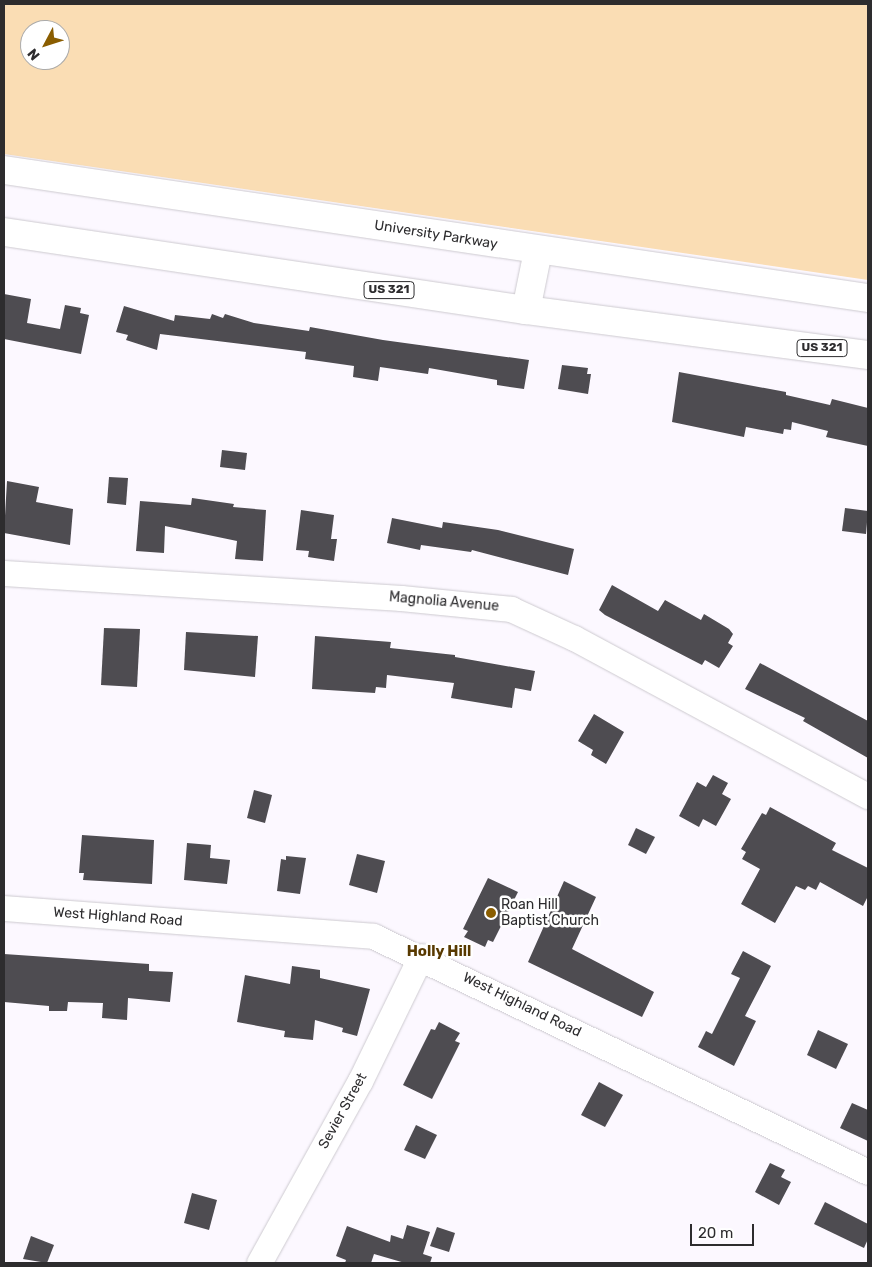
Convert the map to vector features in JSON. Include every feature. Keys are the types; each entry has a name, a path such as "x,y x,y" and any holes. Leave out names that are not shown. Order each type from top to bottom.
{"highway":[{"name":"University Parkway","path":"4,170 538,251 868,298"},
{"name":"US 321","path":"4,232 526,310 868,355"},
{"path":"526,310 538,251"}],"street":[{"name":"Magnolia Avenue","path":"4,573 401,598 511,609 558,630 868,796"},
{"name":"West Highland Road","path":"4,908 373,936 420,956 868,1172"},
{"name":"Sevier Street","path":"259,1263 360,1081 420,956"}],"shaded area":[{"path":"4,4 868,4 868,280 4,154"}],"building":[{"path":"4,294 31,299 27,323 60,329 65,305 81,308 80,313 89,315 81,354 4,339"},
{"path":"124,306 174,321 175,315 210,319 212,314 223,318 225,314 254,323 309,331 310,327 383,340 529,360 524,389 497,385 497,380 429,368 428,374 380,367 378,381 353,377 354,366 305,359 306,352 160,334 157,350 126,340 128,335 116,332"},
{"path":"562,365 588,368 587,374 591,374 588,394 558,389"},
{"path":"679,372 786,392 786,395 830,405 832,399 868,408 868,446 826,437 828,431 792,422 791,430 784,429 783,434 746,427 744,437 672,422"},
{"path":"222,450 247,453 245,470 220,467"},
{"path":"109,477 128,478 126,505 107,503"},
{"path":"7,481 39,487 36,502 73,509 70,545 4,533"},
{"path":"192,498 234,504 233,507 266,510 263,561 235,559 237,541 165,526 164,553 136,551 140,501 191,505"},
{"path":"845,508 868,511 866,534 842,531"},
{"path":"301,510 334,515 331,539 337,539 334,561 308,557 309,551 296,550"},
{"path":"392,518 442,528 443,522 498,530 574,549 568,575 472,550 471,552 421,545 420,550 387,543"},
{"path":"612,585 658,611 665,600 701,620 704,614 729,629 733,634 728,643 733,646 719,668 705,660 702,665 605,615 599,610"},
{"path":"104,628 140,629 137,687 101,685"},
{"path":"186,632 258,636 255,677 184,670"},
{"path":"315,636 391,642 390,648 455,655 455,657 535,671 531,691 515,688 512,708 451,698 454,683 387,675 386,688 376,687 375,693 312,689"},
{"path":"760,663 868,721 868,758 803,721 805,718 745,689"},
{"path":"594,714 624,732 606,764 591,755 593,750 578,741"},
{"path":"713,775 728,783 722,794 731,799 716,826 703,819 699,827 679,816 697,782 706,787"},
{"path":"254,790 272,795 265,823 247,818"},
{"path":"770,807 836,843 832,850 868,868 868,896 863,906 820,882 816,890 808,886 805,890 796,886 775,923 741,904 760,869 742,859 746,852 741,849 762,813 766,815"},
{"path":"636,828 655,837 646,854 628,845"},
{"path":"82,835 154,840 152,884 83,880 84,873 79,873"},
{"path":"187,843 211,845 210,858 230,860 227,884 184,880"},
{"path":"357,854 385,861 377,893 349,885"},
{"path":"286,856 306,858 300,894 277,891 281,859 286,860"},
{"path":"488,878 518,892 493,942 488,940 485,947 464,937 468,931 463,929"},
{"path":"564,881 596,897 572,949 654,992 642,1017 528,962"},
{"path":"743,951 771,966 745,1016 756,1021 734,1066 698,1047 706,1031 712,1034 740,978 731,974"},
{"path":"4,954 149,964 149,971 173,972 170,1002 128,998 127,1020 102,1018 103,1003 68,1002 67,1011 49,1011 49,1006 4,1002"},
{"path":"292,966 320,970 320,978 370,989 357,1036 342,1032 343,1028 315,1020 313,1040 284,1037 285,1031 237,1022 245,975 290,984"},
{"path":"439,1022 460,1033 455,1041 460,1043 432,1099 403,1085 431,1029 435,1030"},
{"path":"818,1030 848,1044 836,1069 807,1055"},
{"path":"599,1082 623,1095 605,1127 581,1115"},
{"path":"852,1103 868,1110 868,1141 840,1128"},
{"path":"416,1125 437,1135 425,1159 404,1150"},
{"path":"770,1163 785,1170 781,1177 791,1182 779,1205 755,1192"},
{"path":"192,1193 217,1200 209,1230 184,1223"},
{"path":"825,1202 868,1224 868,1239 864,1248 814,1224"},
{"path":"407,1225 430,1232 423,1254 432,1257 430,1263 405,1263 374,1254 371,1263 345,1263 346,1260 336,1256 347,1226 390,1242 391,1235 403,1239"},
{"path":"437,1227 455,1233 449,1252 430,1246"},
{"path":"31,1236 54,1245 47,1263 23,1259"}],"place":[{"name":"Roan Hill Baptist Church","path":"491,913"}],"district":[{"name":"Holly Hill","path":"439,952"}]}
